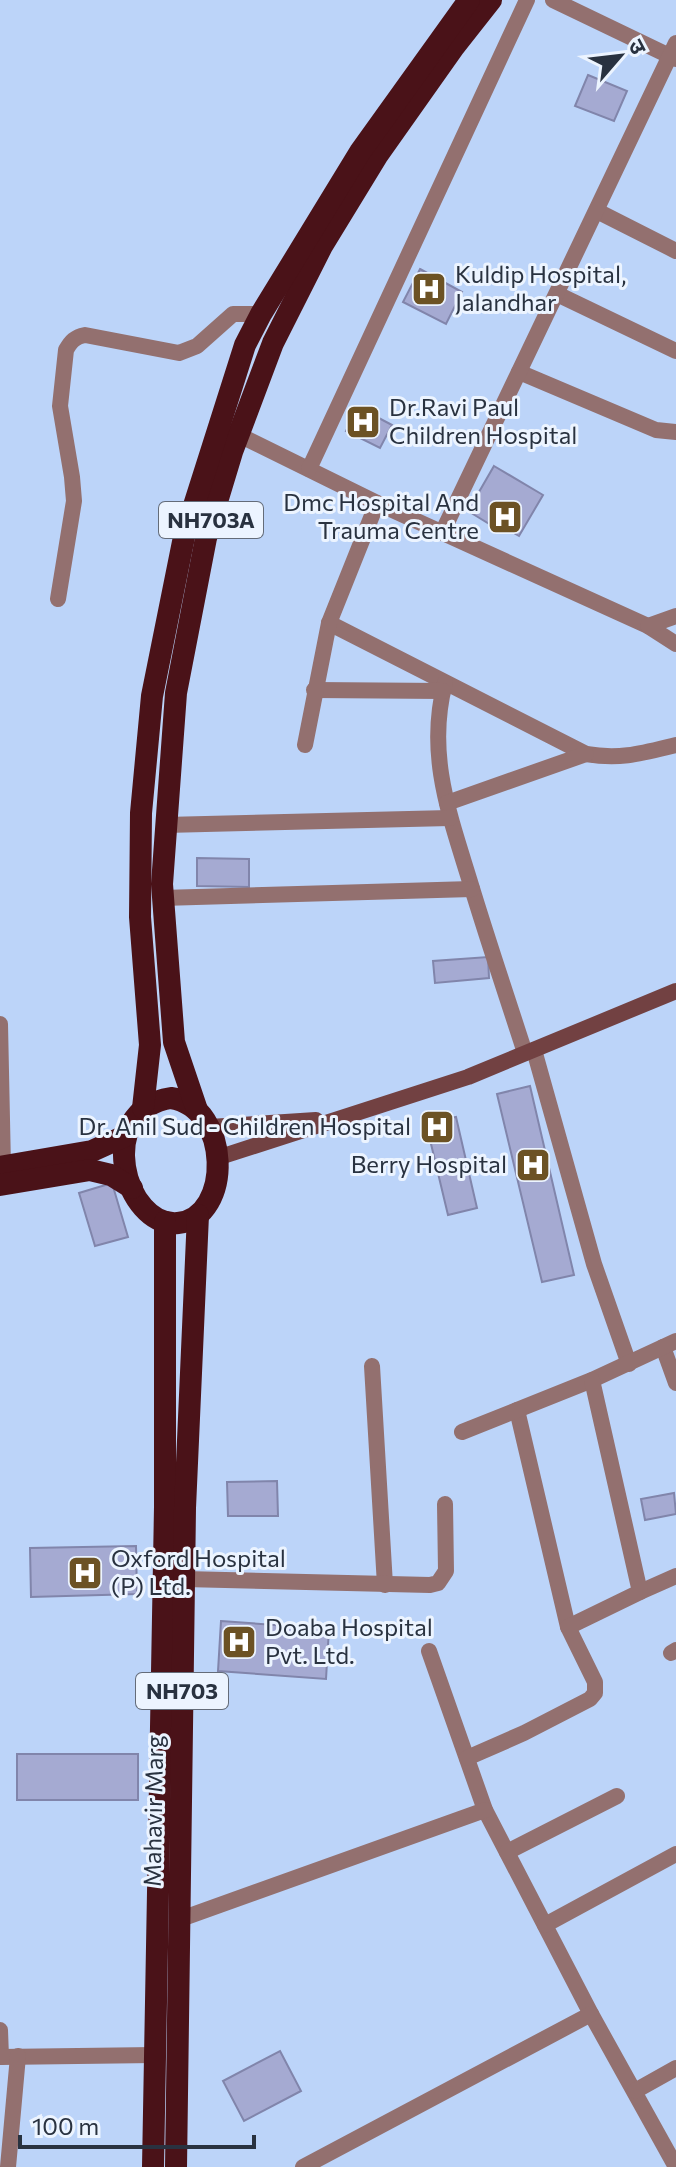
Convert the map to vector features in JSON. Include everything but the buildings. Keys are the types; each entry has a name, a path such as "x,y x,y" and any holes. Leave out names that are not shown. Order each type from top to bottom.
{"highway":[{"name":"NH703A","path":"143,1108 150,1045 140,917 141,828 152,696 184,537 245,345 261,314 360,152 469,0"},
{"name":"NH703A","path":"196,1107 174,1042 162,898 176,693 206,538 273,343 322,246 377,156 491,0"},
{"path":"196,1107 186,1100 171,1098 158,1100 143,1108 132,1120 125,1136 125,1168 140,1203 153,1217 181,1223 198,1215"},
{"name":"NH703","path":"196,1107 210,1127 219,1169 214,1192 198,1215"},
{"path":"1,1173 92,1151 125,1136"},
{"path":"1,1173 90,1170 111,1175 132,1188"},
{"name":"Mahavir Marg","path":"176,2167 184,1579 198,1215"},
{"name":"Mahavir Marg","path":"153,2167 165,1507 165,1222"}],"main road":[{"path":"217,1158 468,1077 676,991"},
{"path":"210,1127 344,1118"}],"street":[{"path":"309,469 527,0"},
{"path":"442,533 674,53 553,0"},
{"path":"597,211 676,251"},
{"path":"557,294 676,351"},
{"path":"58,599 74,501 60,406 66,350 70,342 77,336 85,335 179,353 197,346 233,314 261,314"},
{"path":"519,372 656,430 676,432"},
{"path":"239,435 377,503 648,626 676,644"},
{"path":"305,745 329,623 377,503"},
{"path":"648,626 676,616"},
{"path":"329,623 444,687 586,754 628,757 676,745"},
{"path":"314,690 444,687"},
{"path":"444,687 436,739 448,810 472,889 530,1051 594,1264 629,1364"},
{"path":"165,825 448,810 586,754"},
{"path":"162,898 472,889"},
{"path":"0,1024 1,1173"},
{"path":"462,1432 592,1380 669,1344 676,1383"},
{"path":"372,1366 385,1585"},
{"path":"592,1380 640,1592"},
{"path":"467,1758 524,1733 590,1699 595,1693 595,1682 568,1627 517,1410"},
{"path":"184,1579 430,1585 444,1578 446,1571 445,1504"},
{"path":"568,1627 676,1576"},
{"path":"429,1651 485,1810 591,2014 676,2167"},
{"path":"507,1852 617,1796"},
{"path":"178,1920 485,1810"},
{"path":"545,1925 676,1854"},
{"path":"303,2167 329,2161 591,2014"},
{"path":"0,2030 6,2057 8,2167"},
{"path":"6,2057 155,2055"},
{"path":"635,2091 676,2068"}],"place":[{"name":"Kuldip Hospital, Jalandhar","path":"429,289"},
{"name":"Dr.Ravi Paul Children Hospital","path":"363,422"},
{"name":"Dmc Hospital And Trauma Centre","path":"505,517"},
{"name":"Dr. Anil Sud - Children Hospital","path":"437,1127"},
{"name":"Berry Hospital","path":"533,1165"},
{"name":"Oxford Hospital (P) Ltd.","path":"85,1573"},
{"name":"Doaba Hospital Pvt. Ltd.","path":"239,1642"}]}
